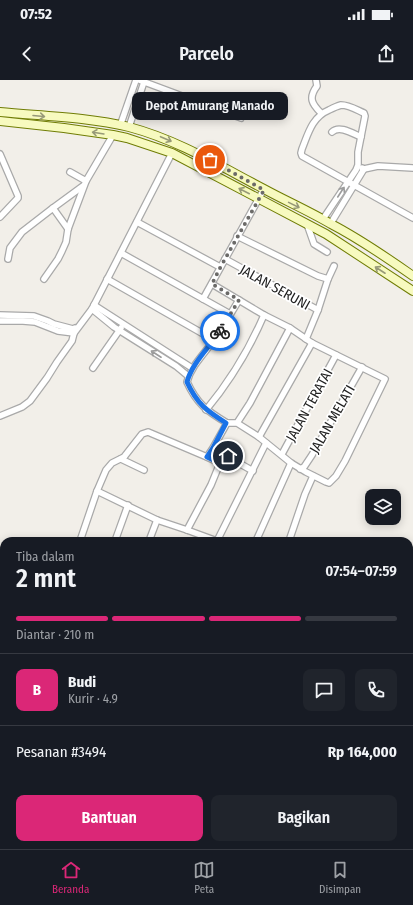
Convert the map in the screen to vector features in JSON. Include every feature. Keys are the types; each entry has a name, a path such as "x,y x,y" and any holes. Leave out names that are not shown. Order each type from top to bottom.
{"main road":[{"path":"0,112 95,121 129,127 162,138 196,152 264,190 323,219 377,251 413,276"},
{"path":"0,121 113,135 127,138 172,153 326,234 413,291"}],"street":[{"path":"141,80 241,118"},
{"path":"120,126 141,80"},
{"path":"129,127 141,80"},
{"path":"316,80 317,86 313,90 313,104 322,113"},
{"path":"323,219 348,181 356,170 358,165 358,152 365,116 364,113 348,106 341,106 322,113 314,122 302,150 302,156 348,181 413,218"},
{"path":"332,132 334,129 340,129 361,137"},
{"path":"44,279 62,251 66,242 68,229 85,184 113,135"},
{"path":"0,416 22,407 30,401 72,341 75,330 93,307 172,153"},
{"path":"0,154 18,198 0,217"},
{"path":"358,165 364,169 378,166 413,168"},
{"path":"331,224 364,169"},
{"path":"70,172 85,184"},
{"path":"8,259 10,248 22,232 85,184"},
{"path":"203,299 264,190"},
{"path":"53,208 68,229"},
{"path":"137,222 220,268"},
{"path":"307,224 314,244 327,252"},
{"path":"238,236 318,276 328,279"},
{"path":"120,253 230,314"},
{"name":"JALAN SERUNI","path":"225,259 318,310 334,266"},
{"path":"107,279 214,340"},
{"path":"212,284 239,300 264,315 290,328 312,343 385,380 345,461 330,483 300,469 259,437 237,423 226,423 206,410 191,391 187,382 192,368 214,340 239,300"},
{"path":"93,307 188,376"},
{"path":"306,339 318,310"},
{"path":"0,315 34,316 75,330"},
{"path":"206,410 224,387 242,359 264,315"},
{"path":"0,321 35,322 58,331 75,330"},
{"path":"93,368 121,327"},
{"path":"121,327 192,368"},
{"path":"237,423 250,403 290,328"},
{"path":"259,437 312,343"},
{"name":"JALAN TERATAI","path":"282,454 336,355"},
{"name":"JALAN MELATI","path":"300,469 304,467 312,455 362,367"},
{"path":"207,457 226,423"},
{"path":"81,537 97,490 106,470 112,463 124,457 142,434 148,432 220,463"},
{"path":"219,537 266,443"},
{"path":"187,530 211,485 223,457 228,456 253,471"},
{"path":"121,459 144,470"},
{"path":"258,537 291,463"},
{"path":"290,537 305,494 313,476"},
{"path":"97,490 157,520 206,537"},
{"path":"116,537 128,505"},
{"path":"151,537 157,520"}],"way so far":[{"path":"210,160 264,190 212,284 239,300 220,331"}],"place":[{"name":"Depot Amurang Manado","path":"210,160"}],"route":[{"path":"220,331 192,368 187,382 197,400 206,410 226,423 207,457 220,463 224,456 228,456"}]}
